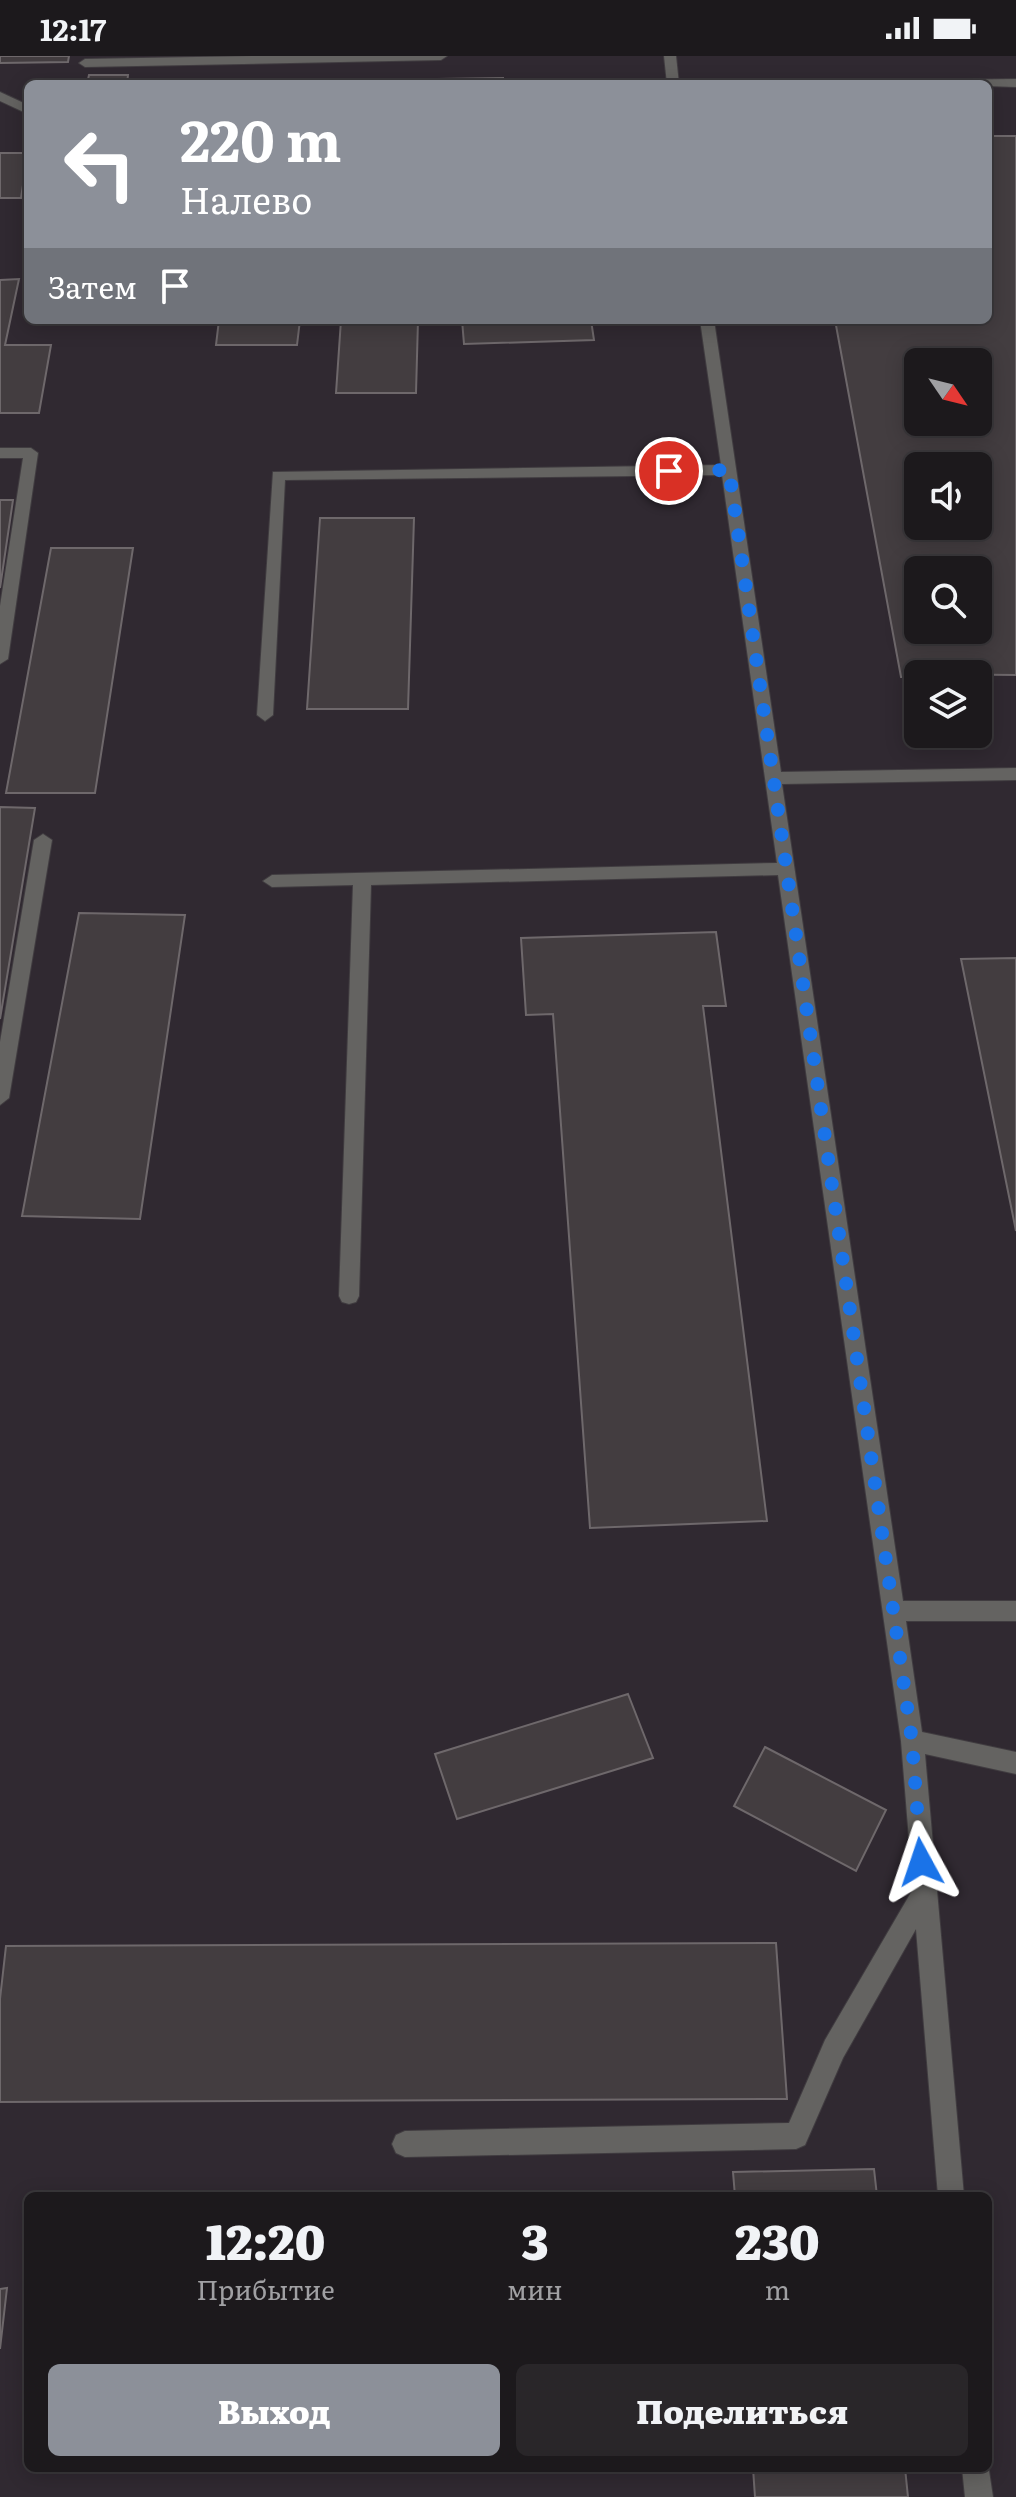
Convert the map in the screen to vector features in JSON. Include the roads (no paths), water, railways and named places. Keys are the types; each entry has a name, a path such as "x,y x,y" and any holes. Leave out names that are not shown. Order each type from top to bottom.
{"lane":[{"path":"85,63 441,56"},
{"path":"670,56 673,80"},
{"path":"992,83 1016,83"},
{"path":"0,96 24,108"},
{"path":"708,324 912,1741 951,2192"},
{"path":"0,453 31,453 0,659"},
{"path":"265,715 278,475 729,470"},
{"path":"774,778 1016,774"},
{"path":"0,1098 43,840"},
{"path":"272,881 786,869"},
{"path":"349,1296 362,879"},
{"path":"893,1611 1016,1611"},
{"path":"912,1741 1016,1763"},
{"path":"405,2144 796,2136 834,2049 924,1892"},
{"path":"976,2472 979,2497"}]}
